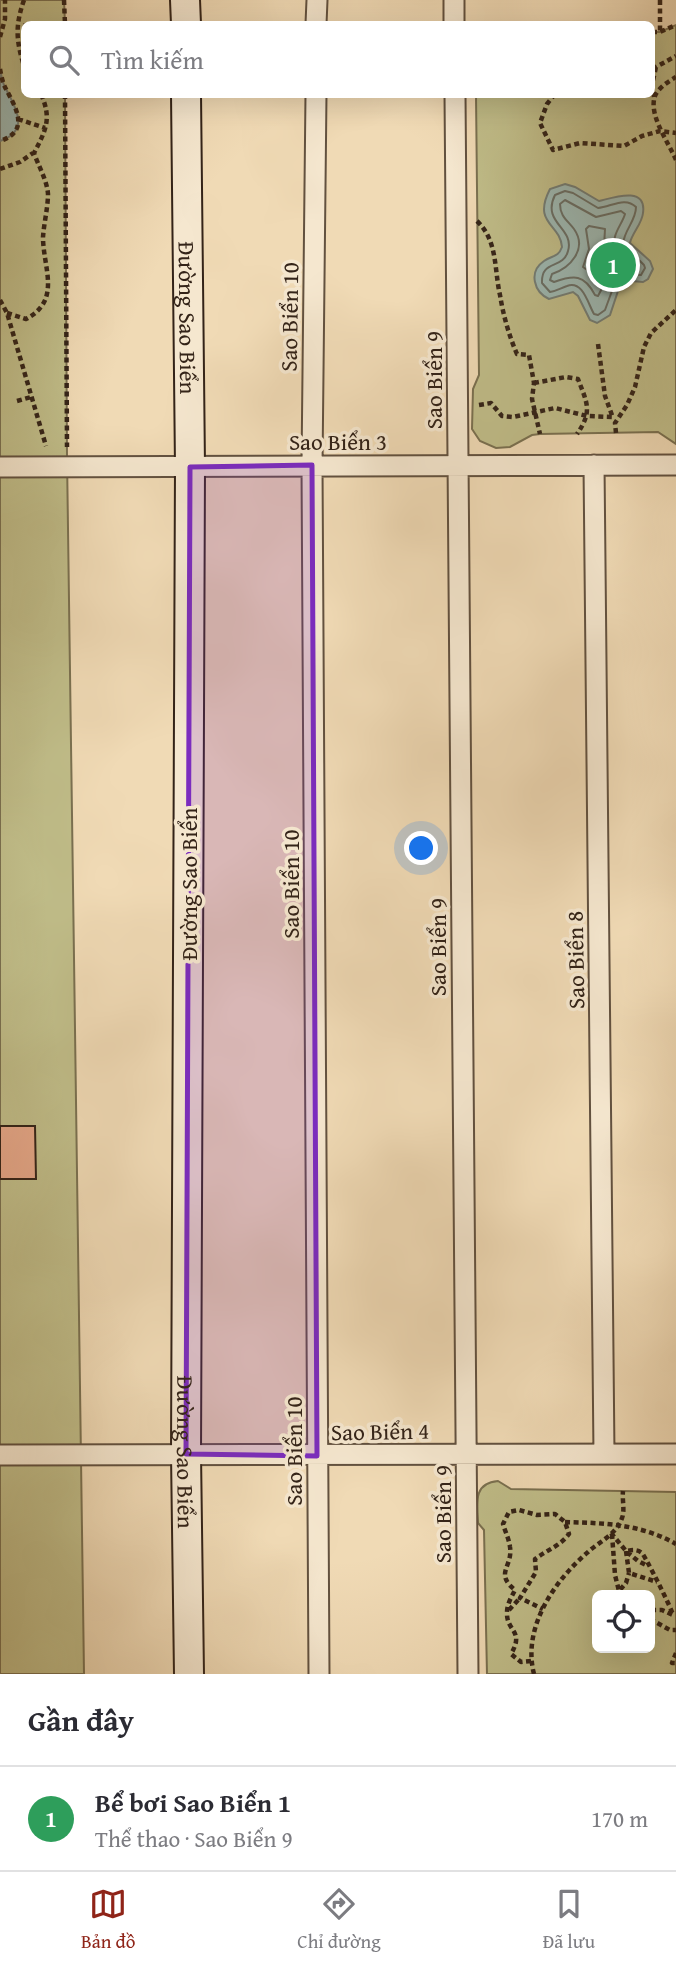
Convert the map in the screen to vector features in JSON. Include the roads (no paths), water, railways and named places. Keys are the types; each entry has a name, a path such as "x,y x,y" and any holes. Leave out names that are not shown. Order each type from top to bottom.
{"street":[{"path":"186,0 186,21"},
{"path":"316,21 317,0"},
{"path":"454,0 454,21"},
{"name":"Đường Sao Biển","path":"186,98 190,467 186,1454 189,1674"},
{"name":"Sao Biển 10","path":"316,98 312,465 319,1674"},
{"name":"Sao Biển 9","path":"455,98 468,1674"},
{"name":"Sao Biển 8","path":"594,465 604,1454"},
{"name":"Sao Biển 3","path":"0,467 676,465"},
{"name":"Sao Biển 4","path":"0,1455 676,1454"}],"water":[{"path":"0,69 18,116 18,123 10,136 0,141"},
{"path":"565,184 599,201 627,195 640,199 643,204 642,217 630,243 650,261 653,269 648,279 643,282 631,281 620,285 610,315 597,323 590,320 578,296 573,292 549,299 540,292 535,282 539,266 557,255 562,247 544,209 550,189"}],"place":[{"name":"Bể bơi Sao Biển 1","path":"613,265"}]}
